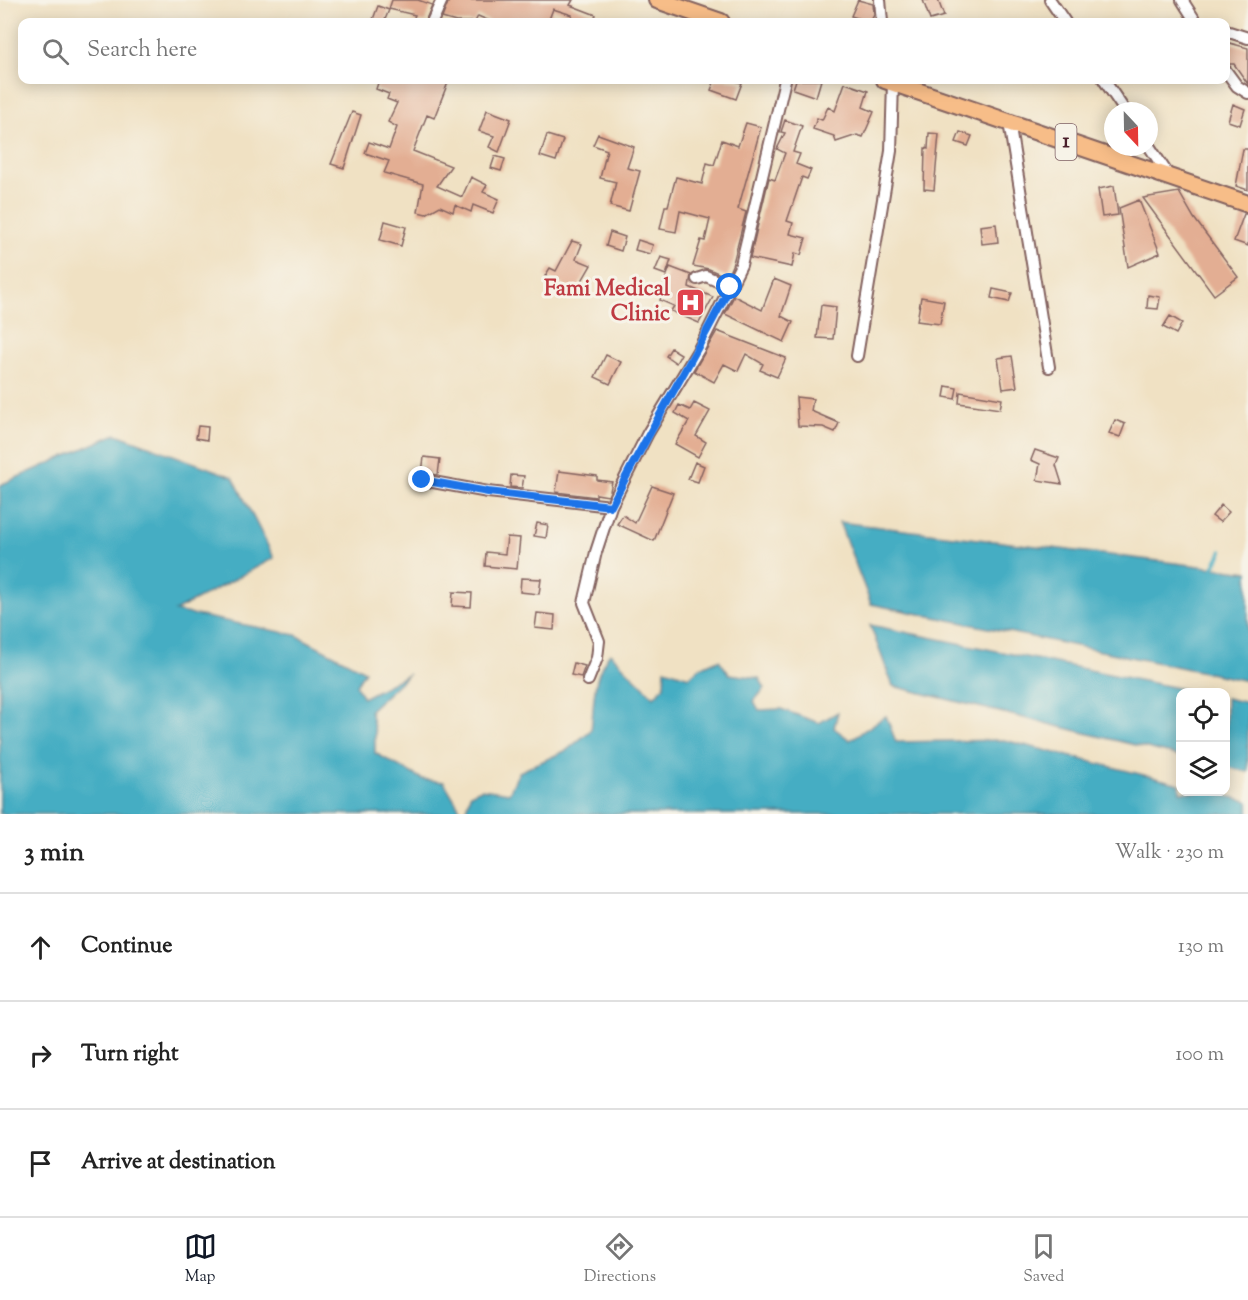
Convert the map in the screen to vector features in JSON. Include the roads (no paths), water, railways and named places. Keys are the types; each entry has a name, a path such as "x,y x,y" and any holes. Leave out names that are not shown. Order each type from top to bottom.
{"main road":[{"path":"657,0 709,18"},
{"name":"1","path":"900,84 1248,204"}],"street":[{"path":"434,18 442,0"},
{"path":"880,0 882,18"},
{"path":"1050,0 1062,18"},
{"path":"1182,0 1193,18"},
{"path":"1230,32 1248,38"},
{"path":"1230,76 1237,86 1248,93"},
{"path":"588,680 597,658 599,641 584,603 586,585 611,506 648,433 699,349 741,265 784,84"},
{"path":"857,356 891,151 888,84"},
{"path":"1107,84 1119,102"},
{"path":"1009,122 1049,367"},
{"path":"1156,156 1170,177"},
{"path":"697,279 706,276 730,287"},
{"path":"422,480 488,492 611,506"}],"water":[{"path":"116,434 233,477 274,558 175,611 296,635 365,671 356,685 363,698 409,674 370,710 375,732 375,753 422,779 444,782 463,814 0,814 0,485"},
{"path":"839,522 1248,572 1248,681 871,604"},
{"path":"870,625 1177,688 1176,755 893,686"},
{"path":"610,653 654,697 664,686 665,669 689,677 699,668 719,660 729,674 759,678 765,688 754,701 759,710 781,709 819,723 838,712 834,728 850,740 886,716 896,742 1004,740 1176,783 1176,796 1227,796 1248,801 1248,814 465,814 470,794 481,789 509,793 519,772 567,750 591,730 597,681"},
{"path":"1230,699 1248,703 1248,772 1230,768"}],"waterway":[{"path":"1213,568 1222,551"}],"place":[{"name":"Fami Medical Clinic","path":"691,303"}]}
